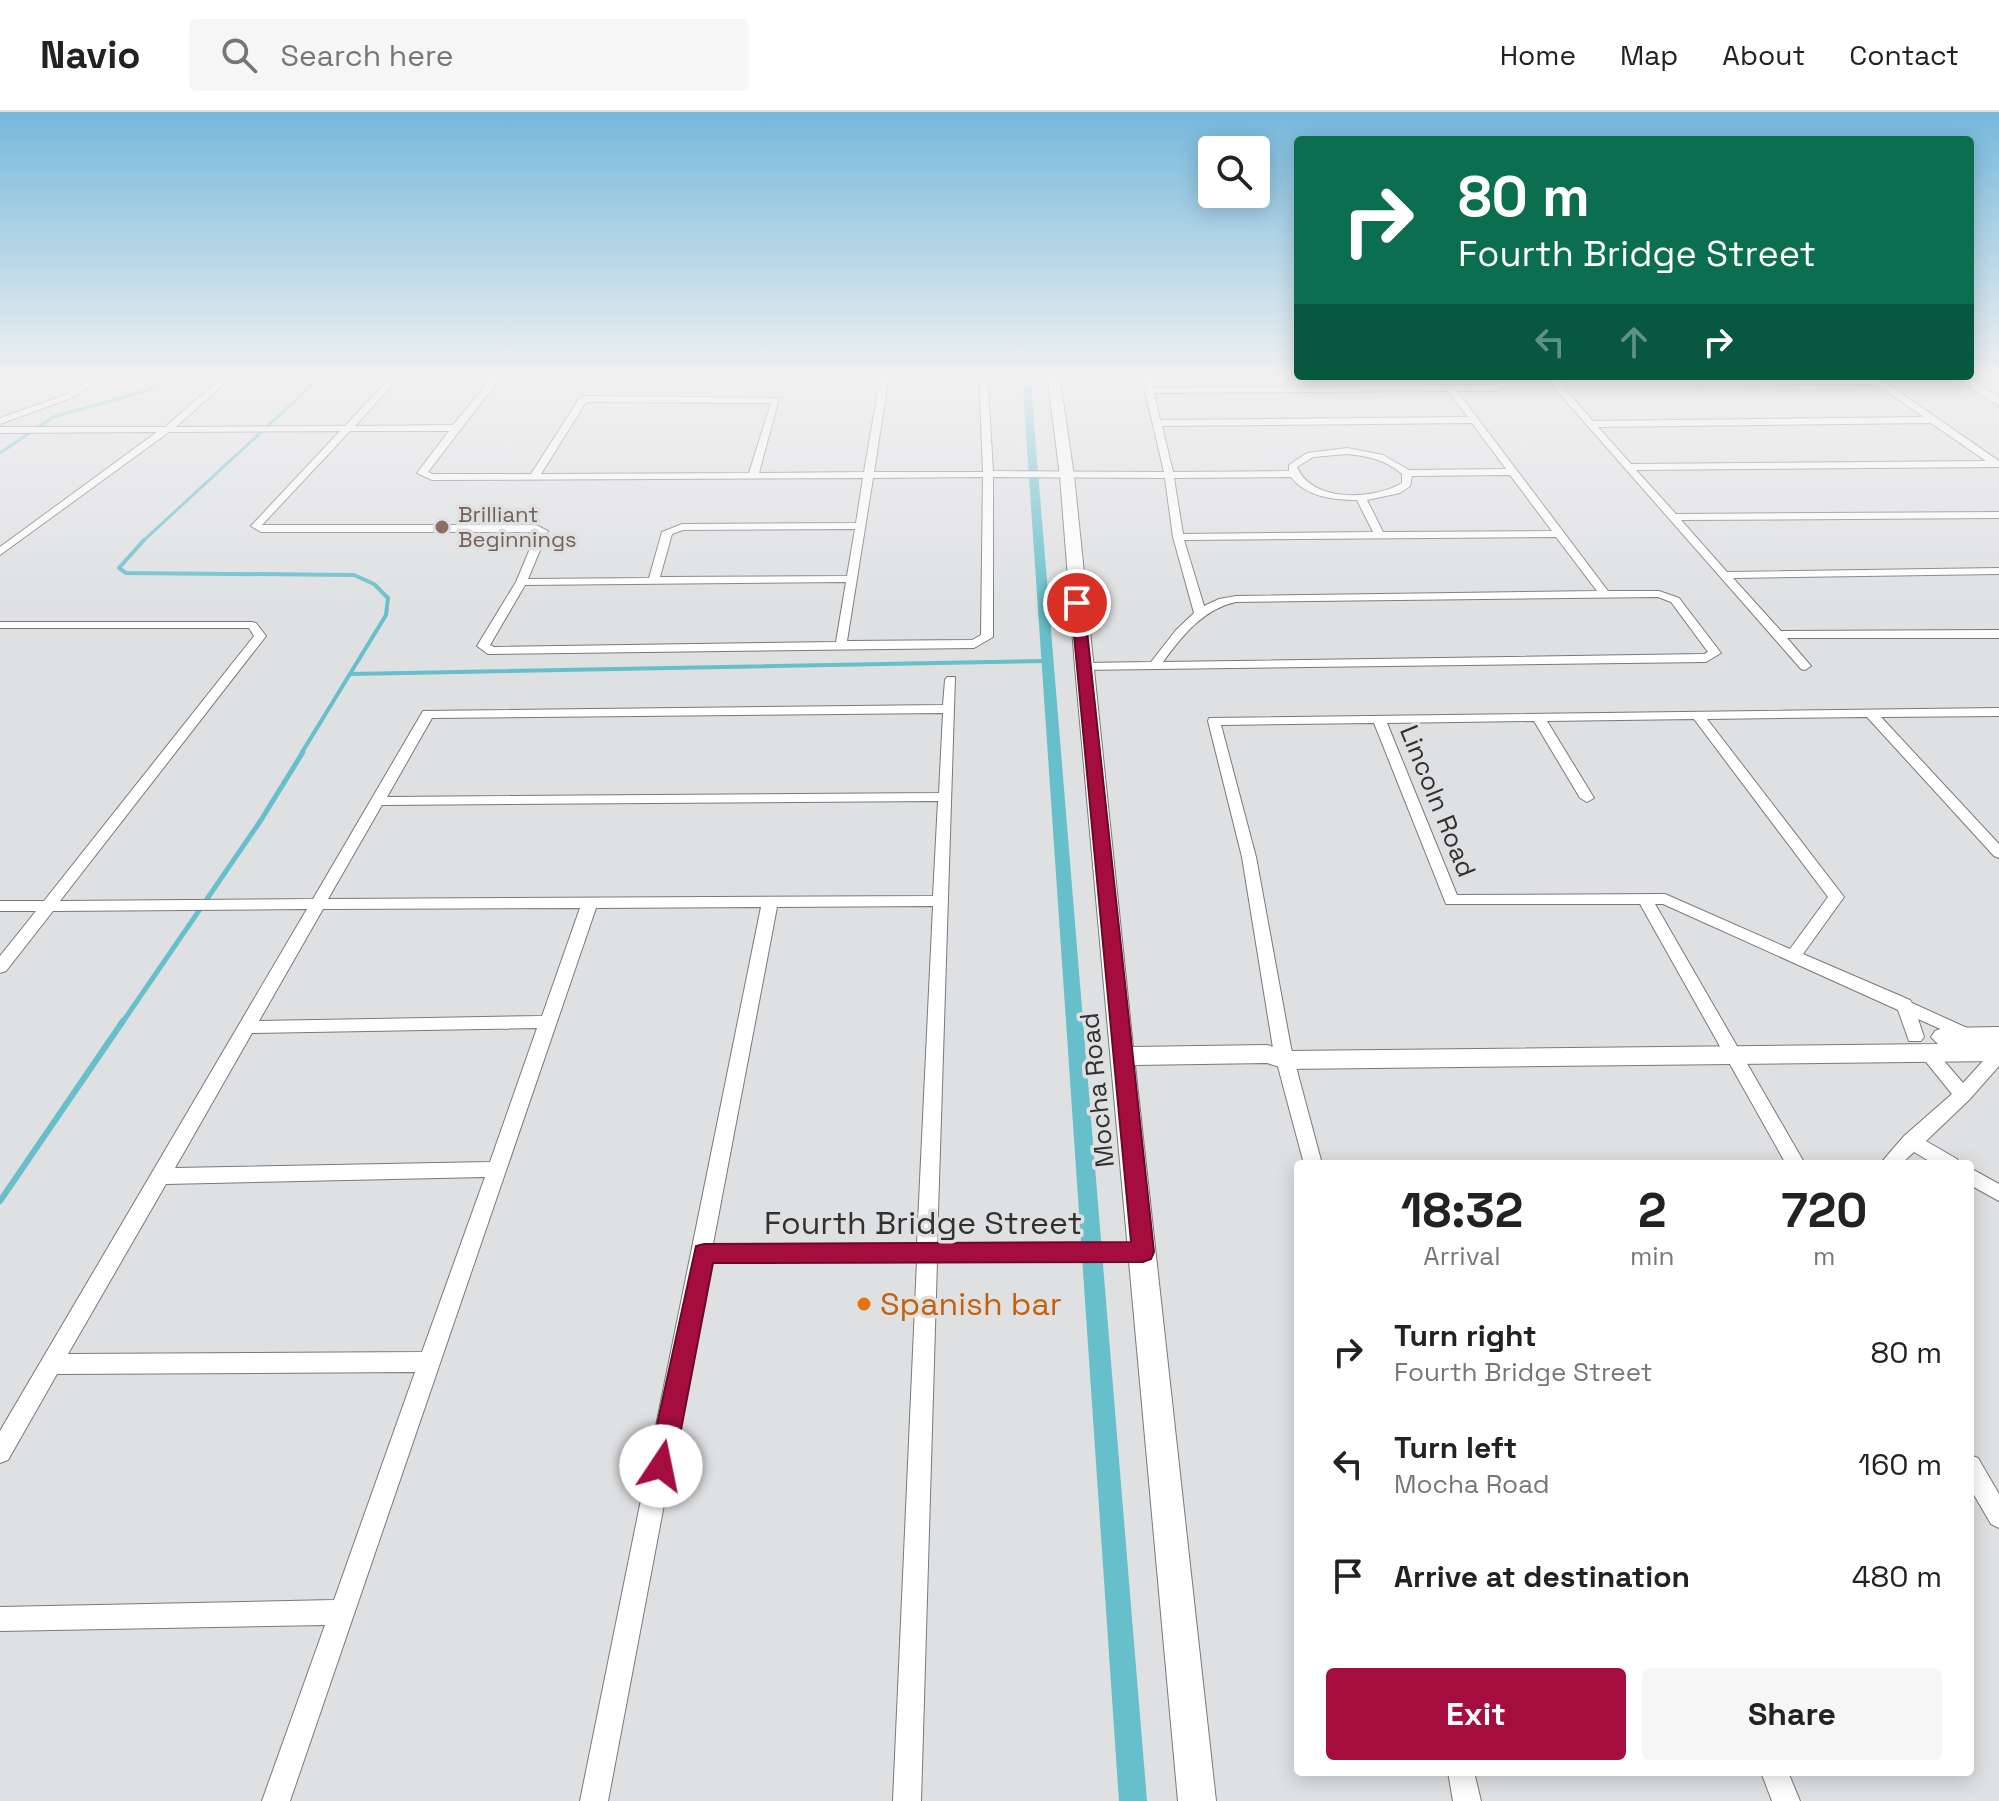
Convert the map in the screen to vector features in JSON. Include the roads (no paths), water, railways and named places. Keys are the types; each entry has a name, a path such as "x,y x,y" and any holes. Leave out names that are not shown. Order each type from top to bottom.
{"street":[{"path":"0,552 135,453"},
{"path":"322,453 256,526 261,529 536,528 543,531 521,582 483,646 492,651 974,644 987,637 987,453"},
{"path":"437,453 422,473 432,477 1293,474"},
{"path":"534,477 549,453"},
{"path":"753,475 760,453"},
{"path":"841,645 873,453"},
{"name":"Mocha Road","path":"1058,453 1124,1056 1131,1252 1197,1801"},
{"path":"1163,453 1178,537 1200,613"},
{"path":"1317,453 1294,464 1293,474 1317,491 1361,498 1400,491 1409,481 1407,473"},
{"path":"1364,453 1381,457 1407,473 1513,472"},
{"path":"1499,453 1605,595"},
{"path":"1616,453 1805,666"},
{"path":"1980,453 1998,465"},
{"path":"1629,467 1998,465"},
{"path":"1361,498 1380,536"},
{"path":"1674,517 1999,515"},
{"path":"654,580 667,532 682,527 859,526"},
{"path":"1178,537 1559,534"},
{"path":"1725,575 1999,571"},
{"path":"521,582 853,579"},
{"path":"1083,667 1706,658 1715,653 1675,600 1659,594 1236,599 1218,601 1200,613 1155,665"},
{"path":"0,625 252,625 260,636 0,967"},
{"path":"1778,635 1999,634"},
{"path":"907,1801 929,1254 938,901 951,680"},
{"path":"0,1452 428,714 949,709"},
{"path":"1312,1160 1278,1054 1249,857 1214,721 1999,712"},
{"path":"1870,713 1999,853"},
{"path":"1698,716 1836,897 1794,955"},
{"path":"1538,717 1587,798"},
{"name":"Lincoln Road","path":"1379,719 1451,900 1645,900"},
{"path":"377,801 944,797"},
{"path":"1794,1160 1645,900 1665,899 1970,1036"},
{"path":"0,906 938,901"},
{"path":"276,1801 590,902"},
{"path":"594,1801 704,1253 770,902"},
{"path":"1904,1004 1921,1045 1963,1095"},
{"path":"246,1027 548,1022"},
{"path":"1921,1045 1970,1036 1999,1036"},
{"path":"1124,1056 1921,1045 1999,1054"},
{"path":"1893,1160 1963,1095 1999,1054"},
{"path":"1911,1141 1943,1160"},
{"path":"160,1176 497,1169"},
{"path":"1974,1178 1999,1193"},
{"name":"Fourth Bridge Street","path":"704,1253 1131,1252"},
{"path":"52,1364 429,1362"},
{"path":"1974,1473 1999,1516"},
{"path":"0,1619 342,1612"},
{"path":"1462,1776 1467,1801"},
{"path":"1776,1776 1786,1801"}],"waterway":[{"path":"143,541 239,453"},
{"path":"1032,453 1133,1801"},
{"path":"143,541 119,568 126,573 354,575 374,584 388,598 386,615 301,754"},
{"path":"351,674 1046,661"},
{"path":"122,1023 261,820 303,752"},
{"path":"0,1201 123,1021"}],"place":[{"name":"Brilliant Beginnings","path":"442,527"},
{"name":"Spanish bar","path":"864,1304"}]}
